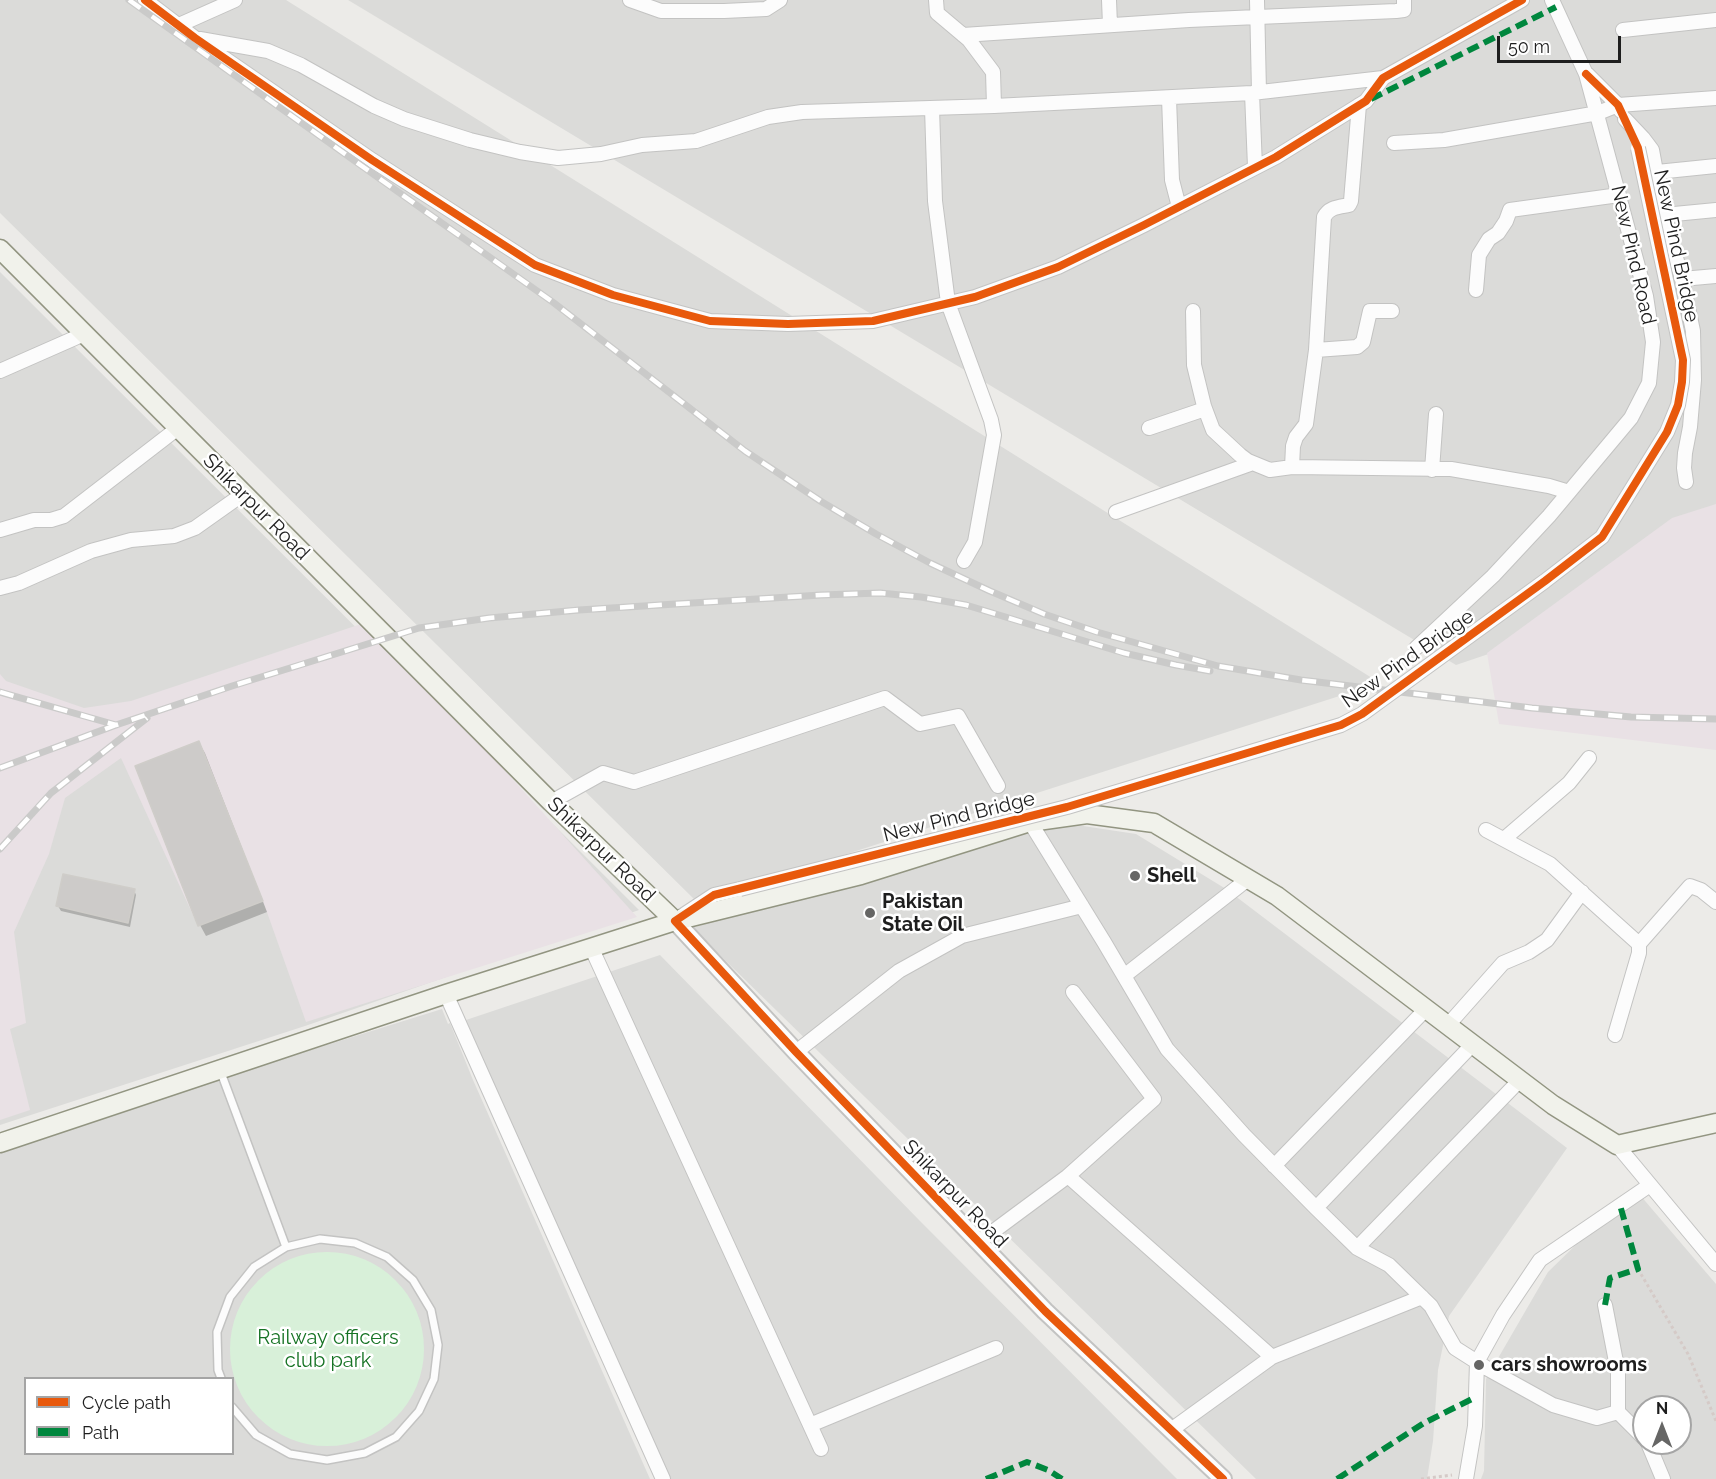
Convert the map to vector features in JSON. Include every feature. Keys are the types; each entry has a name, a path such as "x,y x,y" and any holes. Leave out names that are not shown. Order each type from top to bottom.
{"main road":[{"name":"Shikarpur Road","path":"3,258 84,334 551,802 675,921"},
{"path":"0,1143 446,994 675,921 861,875 1030,822 1087,814 1154,823 1277,896 1553,1105 1617,1145 1716,1123"}],"street":[{"path":"145,0 195,38 372,160 535,265 613,295 710,321 788,324 873,321 975,297 1058,267 1276,157 1366,101 1383,78"},
{"path":"178,25 235,0"},
{"path":"630,0 661,11 765,9 780,0"},
{"path":"936,0 937,13 969,40 993,72 994,106"},
{"path":"1109,0 1110,25"},
{"path":"1255,167 1257,0"},
{"path":"963,35 1110,25 1396,11 1404,10 1404,0"},
{"path":"195,38 268,51 301,65 374,106 405,119 470,140 558,158 601,154 642,145 696,141 768,117 802,112 994,106 1256,93 1383,78 1522,0"},
{"name":"New Pind Road","path":"1416,648 1493,576 1549,516 1631,418 1649,383 1653,342 1646,297 1586,74 1552,0"},
{"path":"1623,30 1716,20"},
{"path":"1586,74 1618,105 1625,119 1652,150 1664,215 1682,279 1693,331 1693,402 1685,453 1686,482"},
{"path":"1169,98 1172,180 1179,207"},
{"path":"1394,142 1444,140 1598,113 1618,105 1716,98"},
{"path":"1293,467 1293,446 1296,437 1306,424 1316,350 1324,217 1327,211 1349,205 1351,201 1359,105"},
{"path":"932,108 935,201 948,303 991,420 994,435 975,542 964,561"},
{"name":"New Pind Bridge","path":"675,921 714,895 1067,807 1341,725 1362,714 1602,537 1667,432 1678,405 1682,382 1683,360 1638,148 1625,119"},
{"path":"1657,172 1716,166"},
{"path":"1476,290 1479,255 1489,240 1498,233 1510,210 1619,195"},
{"path":"1664,215 1716,210"},
{"path":"1682,279 1716,276"},
{"path":"1193,311 1194,365 1213,430 1252,463 1270,470 1293,467 1451,469 1549,486 1569,492"},
{"path":"1316,350 1357,347 1363,342 1370,311 1392,311"},
{"path":"0,371 84,334"},
{"path":"1149,428 1205,409"},
{"path":"1432,470 1436,414"},
{"path":"0,530 34,520 51,520 64,516 178,428"},
{"path":"1116,512 1252,463"},
{"path":"0,588 19,583 91,551 131,540 174,536 195,528 243,494"},
{"path":"551,802 603,773 634,782 885,698 920,724 958,716 998,786"},
{"path":"1504,839 1569,783 1589,758"},
{"path":"1030,822 1167,1048 1244,1135 1316,1208 1357,1248 1389,1265 1431,1306 1455,1348 1553,1405 1597,1418 1618,1412"},
{"path":"1486,830 1550,864 1639,944"},
{"path":"1124,976 1248,879"},
{"path":"1615,1035 1639,953 1639,944 1690,886 1701,890 1716,902"},
{"path":"1448,1025 1503,963 1528,952 1547,940 1582,892"},
{"path":"796,1052 899,971 962,936 1082,906"},
{"name":"Shikarpur Road","path":"675,921 796,1052 1045,1311 1223,1479"},
{"path":"591,947 821,1449"},
{"path":"978,1242 1068,1176 1155,1099 1073,992"},
{"path":"446,994 663,1479"},
{"path":"1274,1166 1426,1009"},
{"path":"1316,1208 1473,1044"},
{"path":"1357,1248 1520,1080"},
{"path":"1617,1145 1716,1264"},
{"path":"1068,1176 1272,1357"},
{"path":"1467,1477 1475,1426 1477,1362 1503,1315 1540,1260 1650,1185"},
{"path":"1171,1430 1272,1357 1422,1297"},
{"path":"1605,1305 1618,1372 1618,1412 1632,1426"},
{"path":"810,1425 996,1348"},
{"path":"1653,1455 1663,1479"}],"lane":[{"path":"220,1070 286,1247"},
{"path":"221,1377 218,1370 218,1332 230,1297 254,1267 286,1247 320,1239 355,1243 387,1257 413,1280 431,1310 438,1345 434,1379 419,1411 396,1437 365,1453 327,1460 290,1454 256,1435 234,1409"}],"path":[{"path":"1638,1269 1688,1354 1716,1421"},
{"path":"1421,1479 1451,1475 1467,1477"}],"shaded area":[{"path":"0,0 286,0 1380,683 697,902 0,213"},
{"path":"348,0 1716,0 1716,577 1456,665"},
{"path":"0,272 639,910 308,1025 0,1125"},
{"path":"1716,504 1716,750 1499,724 1487,653 1672,518"},
{"path":"370,621 637,917 306,1022 263,901 198,926 121,758 65,798 49,854 14,932 26,1023 10,1029 30,1110 0,1120 0,674 6,681 84,708 131,701"},
{"path":"1070,824 1136,834 1226,889 1567,1148 1449,1316 1438,1370 1433,1441 1427,1479 1256,1479 692,928 1018,829"},
{"path":"660,955 1177,1479 664,1479 466,1020"},
{"path":"442,1009 650,1479 0,1479 0,1147"},
{"path":"1634,1188 1716,1284 1716,1479 1481,1479 1484,1471 1486,1379 1548,1272"}],"green space":[{"name":"Railway officers club park","path":"317,1252 337,1252 373,1263 396,1280 408,1295 417,1312 424,1339 424,1359 417,1386 408,1403 396,1418 381,1430 364,1439 337,1446 317,1446 281,1435 252,1411 241,1395 234,1377 230,1359 230,1339 241,1303 265,1274 281,1263 299,1256"}],"building":[{"path":"199,741 263,901 198,926 135,766"},
{"path":"63,874 135,889 128,923 56,906"}],"railway":[{"path":"129,0 554,303 745,451 822,502 876,534 990,591 1044,614 1097,632 1218,666 1301,680 1532,708 1631,717 1716,719"},
{"path":"0,768 116,725 232,686 419,628 489,618 579,610 880,593 966,605 1124,653 1210,671"},
{"path":"0,692 116,725"},
{"path":"0,849 51,793 147,718"}],"marked path":[{"path":"1371,99 1556,7"},
{"path":"1605,1305 1610,1278 1638,1269 1620,1205"},
{"path":"1337,1479 1424,1423 1476,1397"},
{"path":"986,1479 1027,1462 1048,1470 1062,1479"}],"cycle path":[{"path":"145,0 195,38 372,160 535,265 613,295 710,321 788,324 873,321 975,297 1058,267 1276,157 1366,101 1383,78 1522,0"},
{"path":"1223,1479 1045,1311 796,1052 675,921 714,895 1067,807 1341,725 1362,714 1602,537 1667,432 1678,405 1683,360 1638,148 1618,105 1586,74"}],"place":[{"name":"Shell","path":"1135,876"},
{"name":"Pakistan State Oil","path":"870,913"},
{"name":"cars showrooms","path":"1479,1365"}]}
